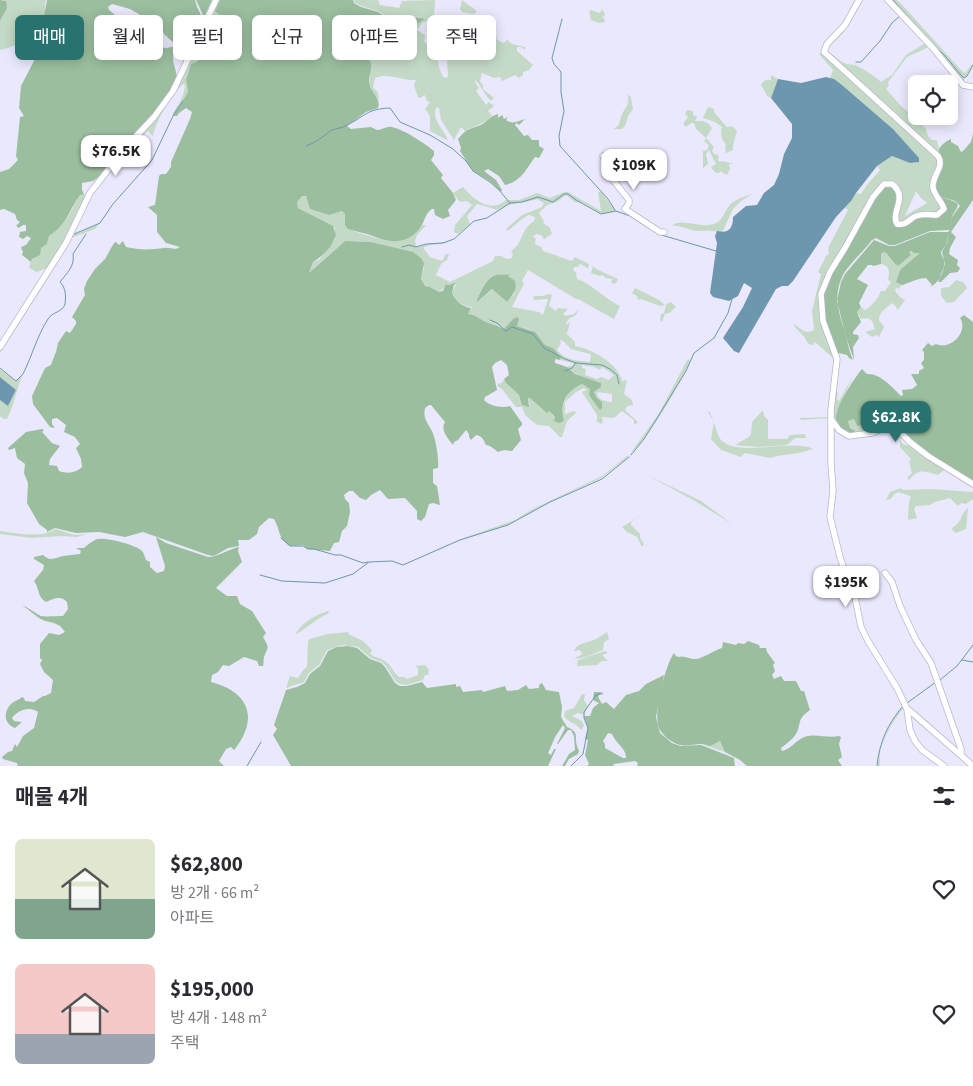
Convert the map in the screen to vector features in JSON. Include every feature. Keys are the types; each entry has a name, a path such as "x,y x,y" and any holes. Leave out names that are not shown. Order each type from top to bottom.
{"street":[{"path":"0,347 66,243 90,193 122,151 154,117 173,91 216,0"},
{"path":"859,0 840,32 826,47 824,54 938,156 941,165 934,182 934,188 944,209 937,215 925,214 914,217 905,224 897,224 895,219 899,199 898,191 892,184 884,184 873,197 823,287 821,303 823,321 836,358 831,418 833,491 830,517 845,572 852,582 861,627 897,688 907,709 910,730 915,741 922,750 944,766"},
{"path":"888,0 933,48 963,85 973,87"},
{"path":"603,156 611,170 614,181 629,200 629,204 625,209 660,232 664,232"},
{"path":"831,418 839,430 850,436 872,433 889,426 894,426 928,456 973,484"},
{"path":"885,573 892,582 900,606 916,640 931,663 961,749 961,754"},
{"path":"907,709 973,766"}],"green space":[{"path":"0,0 6,1 7,8 0,21"},
{"path":"3,0 46,0 45,12 44,15 15,15 15,45 0,50 0,21 6,1"},
{"path":"47,0 195,0 201,15 173,15 173,42 163,32 163,15 140,15 130,9 112,4 108,7 115,15 94,15 94,60 163,60 163,47 173,47 173,61 177,78 161,104 142,129 101,175 93,181 82,183 84,194 80,195 60,227 49,236 47,244 41,248 40,255 32,259 31,262 22,255 21,247 26,245 31,238 27,236 23,239 19,237 20,232 26,231 26,225 19,228 16,226 20,222 15,214 4,209 0,210 0,172 9,169 18,160 16,156 20,117 24,116 19,108 21,86 34,61 84,60 84,15 44,15"},
{"path":"196,0 212,0 205,15 203,15"},
{"path":"217,0 220,0 215,11 219,15 209,15"},
{"path":"220,0 353,0 354,3 361,7 382,15 332,15 332,60 370,60 370,85 379,104 378,108 366,112 347,126 351,129 371,127 377,130 392,127 420,141 434,151 431,160 443,175 441,178 456,200 448,210 450,216 443,219 435,215 434,209 432,209 414,234 401,241 395,241 381,239 348,229 345,225 345,214 342,211 329,215 310,209 306,196 302,196 297,202 298,208 333,226 336,235 327,251 313,262 309,273 345,241 371,242 413,252 424,263 421,279 425,286 439,292 443,291 446,284 458,282 454,285 452,293 460,303 471,308 468,314 475,315 504,329 517,317 519,319 517,326 535,332 545,345 553,348 561,357 560,360 555,359 555,363 567,367 575,374 601,383 601,387 594,392 602,402 600,410 589,395 590,389 582,384 572,390 566,398 563,408 564,420 559,423 554,421 555,417 549,411 547,413 530,398 528,398 529,407 522,405 519,395 504,379 509,375 507,365 501,360 495,363 492,367 497,390 485,397 484,400 497,406 510,406 522,423 518,429 521,440 512,451 504,450 498,452 486,445 480,436 476,435 471,440 466,430 453,445 444,431 445,422 429,405 425,408 425,415 437,449 438,468 433,469 433,483 437,486 440,505 429,504 425,517 421,521 417,519 417,511 405,498 388,499 380,490 366,500 360,498 353,491 349,491 344,495 349,503 350,512 347,526 342,531 339,542 334,543 330,551 308,549 303,545 290,546 281,537 274,519 269,518 259,527 257,534 249,540 238,540 239,546 228,548 214,556 143,532 125,537 99,532 76,533 55,528 47,532 39,524 27,503 28,483 24,473 25,464 17,458 15,448 9,450 8,448 26,432 42,429 44,430 42,432 52,443 60,446 50,459 49,465 57,466 59,471 65,472 74,472 82,467 76,448 80,444 75,437 64,432 66,425 57,418 52,419 52,424 55,428 50,427 33,404 32,396 45,368 51,365 58,343 66,331 70,333 76,324 72,317 85,295 84,289 87,281 105,259 114,243 116,242 119,245 123,241 126,247 140,249 174,249 180,247 166,243 157,232 157,215 148,207 155,205 159,176 166,174 171,167 171,162 190,119 192,112 186,108 177,116 173,116 188,92 186,80 191,64 198,60 242,60 242,15 219,15 215,11"},
{"path":"354,0 378,0 380,5 399,8 402,1 435,0 434,15 427,15 427,21 422,23 417,30 417,23 425,19 417,17 417,15 384,15 354,2"},
{"path":"462,0 477,11 474,14 462,12 460,9"},
{"path":"861,0 844,32 827,50 839,60 860,68 881,82 892,75 906,55 927,42 957,75 929,47 907,57 888,82 889,85 886,89 908,112 908,125 922,125 932,140 937,140 939,149 937,154 828,56 826,47"},
{"path":"889,0 897,0 965,73 973,63 967,76 964,77 964,84 958,75"},
{"path":"602,9 605,14 602,18 604,18 605,22 599,23 591,20 589,11 600,13"},
{"path":"417,17 425,19 417,24"},
{"path":"417,30 425,35 424,42 427,44 427,60 437,60 444,78 448,77 447,60 496,60 496,35 497,40 504,43 508,39 512,44 525,47 525,50 517,47 517,51 533,65 529,70 523,72 523,75 519,78 515,75 502,81 500,77 494,78 482,73 480,81 483,89 494,98 491,101 475,80 479,88 476,91 486,105 489,102 494,106 488,111 492,115 483,123 465,131 461,127 454,140 441,120 439,108 437,107 435,111 436,120 448,140 430,131 430,117 425,109 430,102 427,101 425,95 420,98 418,97 414,85 416,80 390,76 375,78 373,88 378,92 379,100 369,84 371,65 368,60 417,60"},
{"path":"823,53 937,156 940,165 933,182 933,188 943,209 937,215 918,215 900,224 896,222 900,194 895,184 888,182 884,184 872,197 829,272 822,291 820,303 822,321 836,359 830,418 801,420 800,418 829,417 828,404 833,380 833,358 815,342 813,345 808,344 793,324 807,332 814,330 812,311 821,274 818,272 826,256 829,254 828,248 848,210 845,208 856,193 861,194 880,170 877,166 892,156 910,163 919,162 919,158 893,129 842,85 830,78 833,70 819,54","holes":["916,191 927,203 905,216"]},
{"path":"185,60 198,60 191,64 186,80 188,92 173,116 184,93 185,85 183,84 165,108 153,136 148,131 130,149 124,160 119,162 95,191 80,219 91,193 119,156 155,118"},
{"path":"771,75 778,79 771,98 767,96 761,84 766,80 771,80"},
{"path":"628,94 631,98 633,109 628,116 625,126 622,129 614,129 619,124 627,105"},
{"path":"708,107 714,109 714,112 727,127 732,126 737,131 733,150 726,153 726,144 721,136 722,127 715,122 703,118"},
{"path":"687,110 693,111 693,115 697,117 695,121 705,122 712,128 706,138 696,129 694,123 686,127 683,124 688,117 685,114"},
{"path":"498,114 498,118 502,115 504,119 508,117 506,120 511,122 525,119 519,125 516,123 515,125 524,136 528,135 532,140 539,140 539,146 544,149 539,158 535,157 523,174 511,183 505,185 499,176 488,169 484,171 496,180 502,190 501,192 490,181 473,171 460,151 458,139 467,131"},
{"path":"973,134 973,200 951,232 956,237 949,254 958,260 957,265 960,268 958,272 950,273 941,282 938,282 940,278 930,287 932,285 926,278 902,285 896,282 900,270 920,253 911,251 909,253 911,255 898,266 884,252 881,254 881,264 868,265 857,279 868,285 859,303 861,307 857,312 861,322 853,332 859,338 853,347 854,360 847,339 853,360 847,355 839,353 836,355 826,330 823,291 864,214 886,184 897,189 896,224 944,211 937,195 958,204 952,216 950,229 952,217 960,206 958,203 955,201 936,193 939,149 951,139 951,142 958,146 961,152 971,142","holes":["950,230 948,232 930,232 895,246 889,246 874,240 845,274 841,282 838,298 839,287 844,273 872,240 876,238 889,245 895,245 930,231"]},
{"path":"706,138 714,147 712,151 719,157 719,162 734,164 729,164 730,169 727,175 720,171 716,173 712,169 711,167 716,164 709,150 706,154 708,164 703,168 703,151 707,150 709,145 704,141"},
{"path":"463,187 477,201 494,206 506,200 519,200 537,193 550,198 568,192 601,211 598,192 601,192 616,211 601,214 583,203 575,202 566,195 557,202 547,205 539,213 544,221 543,223 550,228 552,234 544,239 541,235 536,234 533,236 536,239 535,244 541,247 543,251 572,261 575,257 589,264 588,268 580,264 578,267 574,267 573,270 576,273 577,279 588,284 620,306 614,319 528,270 522,281 524,284 512,307 539,312 543,315 548,299 534,300 533,296 549,294 552,295 549,306 556,311 558,308 568,309 563,314 566,316 574,314 578,310 576,315 567,321 566,325 570,322 567,334 575,342 575,346 596,353 616,369 622,381 627,380 624,394 632,400 633,405 627,406 625,410 638,422 634,425 634,420 622,411 614,418 601,417 603,420 602,424 597,422 597,415 582,392 587,390 584,388 576,392 565,402 565,414 574,411 576,413 567,421 562,437 549,426 537,425 525,415 522,407 516,407 502,389 497,386 504,379 522,401 530,405 528,398 530,398 547,412 549,411 555,418 564,420 564,403 572,390 582,384 590,389 591,397 594,401 602,402 597,398 594,391 599,389 601,383 574,373 567,367 573,365 573,363 560,360 561,357 553,348 545,345 531,330 517,326 513,319 504,329 475,315 468,314 472,307 460,303 452,293 457,282 448,285 439,292 425,286 421,279 424,267 402,250 371,242 345,241 314,268 311,274 309,273 313,262 319,260 335,239 335,228 298,208 297,202 304,195 307,198 310,209 329,215 342,211 345,214 348,229 377,238 396,240 406,238 422,225 426,225 416,237 417,247 454,239 447,243 424,247 430,257 442,261 446,254 449,254 447,260 441,264 436,275 450,282 493,261 495,256 507,259 512,258 513,254 511,251 518,245 526,228 534,221 535,217 529,215 508,231 506,229 522,215 542,207 544,203 537,199 502,207 498,210 477,204 467,216 470,224 458,234 454,232 455,225 472,205 467,201 460,202 453,193","holes":["509,274 508,276 516,283 514,294 507,302 493,289 476,303 486,283 496,275","560,341 563,341 571,349 590,354 590,362 564,356 557,350 561,343","582,365 600,370 602,367 614,375 609,380 601,377 597,379 585,375 586,369 582,368","597,392 612,394 612,402 602,400"]},
{"path":"82,193 87,197 60,250 66,236 47,268 37,272 29,268 36,254 47,244 49,236 64,222"},
{"path":"754,193 741,201 733,209 722,233 672,226 680,223 709,225 717,223 732,203"},
{"path":"100,223 95,229 71,238 50,275 0,353 0,349 71,236"},
{"path":"911,251 921,253 900,270 896,282 902,285 898,289 896,288 895,291 905,300 898,310 893,303 882,312 879,320 884,327 879,337 877,335 872,337 865,332 875,329 872,321 868,318 861,319 857,312 861,307 865,310 870,306 881,291 885,291 891,282 888,280 888,268 881,264 881,254 886,253 898,265"},
{"path":"593,266 618,279 616,283 613,284 611,281 613,279 591,273"},
{"path":"510,274 508,276 515,281 516,287 507,302 492,289 476,303 481,291 493,276"},
{"path":"956,280 963,282 967,288 954,302 947,303 941,296 941,288 949,287"},
{"path":"635,288 665,305 671,302 676,307 665,314 662,322 660,320 661,314 664,313 666,305 660,306 641,299 638,300 637,296 632,293"},
{"path":"964,315 973,322 973,483 929,455 910,440 891,418 873,424 857,426 854,419 848,421 850,428 856,431 850,435 843,431 836,422 841,402 862,369 867,374 881,378 901,396 903,395 902,390 912,389 917,385 911,374 919,374 919,371 924,368 921,363 924,360 924,352 922,350 928,343 932,346 936,344 947,345 953,342 960,334 962,323 960,318"},
{"path":"688,359 690,361 686,371 672,397 645,437 630,454 658,415"},
{"path":"0,369 16,381 23,374 7,419 0,416 0,400 8,406 16,390 0,377"},
{"path":"853,376 837,411 835,421 833,420 832,410 836,379 838,384 836,390 838,393 837,399 839,401"},
{"path":"763,410 764,416 768,420 768,439 787,439 790,435 805,434 806,438 795,438 787,445 758,447 735,445 749,437 752,422"},
{"path":"891,418 910,440 892,425 874,431 850,435 856,431 850,428 848,421 854,419 857,426 873,424"},
{"path":"832,422 847,436 891,426 973,485 973,488 944,470 938,475 919,472 909,480 907,478 912,473 909,462 911,459 900,447 900,440 903,444 909,446 893,428 865,437 846,439 835,431 833,436"},
{"path":"714,423 721,440 729,445 752,448 793,445 813,449 770,458 745,453 741,457 721,450 711,439"},
{"path":"629,456 601,478 549,502 508,525 459,540 400,564 458,540 515,520 533,509 602,476"},
{"path":"647,475 701,501 732,524 695,501"},
{"path":"901,488 903,490 930,489 973,492 973,499 966,504 961,503 958,506 950,498 930,505 916,506 914,509 917,518 908,520 911,496 898,493 891,499 886,500 890,492"},
{"path":"968,508 966,529 956,533 952,528 958,523"},
{"path":"643,514 631,522 631,525 640,534 644,544 642,547 637,537 622,527"},
{"path":"55,529 75,535 87,534 77,537 32,538 0,534 0,531 36,535"},
{"path":"156,537 166,543 208,557 216,556 239,547 238,551 242,562 216,588 227,596 237,596 240,604 252,611 266,633 263,637 268,647 263,666 259,666 257,661 244,657 229,666 223,665 218,672 212,675 211,682 235,692 242,700 248,717 242,739 234,750 231,747 226,749 219,761 224,766 18,766 17,763 3,759 2,757 12,751 15,744 17,747 23,736 34,728 38,712 27,709 17,713 12,718 14,721 22,722 15,728 9,724 6,718 8,707 22,697 25,701 34,702 51,693 53,680 44,672 40,664 42,660 40,658 40,644 49,633 59,635 65,632 56,624 42,620 22,605 41,616 63,616 68,609 67,602 62,599 57,598 46,602 41,598 34,581 43,570 44,565 34,559 34,557 43,555 52,559 80,554 81,551 76,548 84,548 97,539 107,539 129,544 140,549 146,560 150,562 150,567 157,573 164,571 165,566"},
{"path":"328,611 329,613 295,635 309,620"},
{"path":"349,632 348,634 363,641 372,650 370,654 387,663 399,677 407,679 418,675 418,668 415,666 425,665 429,670 428,675 425,675 423,680 406,685 400,684 396,682 382,662 371,658 358,647 342,645 327,650 319,665 309,673 304,682 286,688 290,676 298,678 307,667 308,641 310,639 327,634"},
{"path":"607,632 609,639 604,642 603,650 586,657 574,659 582,654 580,650 574,651 577,647"},
{"path":"748,641 759,645 760,648 766,648 775,663 773,665 775,671 772,675 774,679 781,676 784,681 796,681 801,691 804,691 810,710 801,719 794,736 781,748 782,751 807,736 839,736 841,737 839,744 842,757 838,760 842,766 747,766 725,752 720,741 710,746 703,744 680,745 671,741 662,733 658,721 659,701 664,678 674,653 678,657 698,659 722,648 723,642 736,645 738,643 744,644"},
{"path":"348,646 357,648 370,659 381,663 395,683 400,686 422,682 427,688 456,684 456,687 460,686 463,692 482,690 483,692 505,686 507,691 518,690 526,685 529,689 539,688 539,685 542,683 546,690 559,692 562,707 561,717 567,727 571,729 576,735 578,754 569,759 565,766 562,766 569,754 575,750 574,736 571,730 568,730 557,744 565,728 563,725 548,753 551,755 554,749 556,749 548,766 291,766 273,735 277,729 274,725 286,690 305,683 310,674 320,666 328,651 337,647"},
{"path":"605,651 608,653 602,655 608,661 602,661 597,665 577,666 578,660"},
{"path":"664,675 656,717 660,733 672,743 680,746 701,745 734,758 735,766 637,766 638,763 635,761 614,764 613,766 587,766 589,764 585,755 588,740 585,739 588,728 584,716 590,716 593,708 599,703 593,700 594,692 604,694 598,697 602,704 606,702 614,709 626,695 639,691 646,684","holes":["608,733 612,734 625,752 626,758 605,748 603,741"]},
{"path":"582,694 585,695 584,700 588,706 584,715 578,713 572,716 582,721 584,726 580,729 564,716 565,711 574,708"},
{"path":"904,705 886,734 881,750 880,766 877,766 880,749 886,733 894,719"},
{"path":"718,741 721,742 725,752 701,744 705,743 710,746"}],"water":[{"path":"826,77 834,79 842,85 893,129 919,158 919,162 910,163 892,156 877,166 851,201 836,217 793,281 788,286 776,289 739,353 734,351 723,338 743,307 752,288 744,283 738,296 729,301 713,297 710,293 717,243 715,236 717,231 725,232 730,229 733,217 746,206 757,205 764,193 774,185 779,174 784,154 792,138 792,124 771,98 778,79 801,83"},
{"path":"0,377 16,390 8,406 0,400"}],"waterway":[{"path":"893,0 919,29"},
{"path":"856,62 861,62 880,41 892,23 900,16"},
{"path":"562,19 552,58 554,64 561,72 561,92 564,111 559,136 560,146 608,199 615,210"},
{"path":"930,41 936,47"},
{"path":"938,50 964,78 973,65"},
{"path":"72,235 100,223 113,204 152,160 174,114 183,101"},
{"path":"306,146 332,130 345,126 371,111 390,108 400,122 430,135 453,149 466,161 473,171 490,182 510,203"},
{"path":"402,247 443,243 454,239 474,221 487,218 510,203 522,202 538,197 553,202 564,194 568,194 601,214 616,211 630,216 650,229"},
{"path":"0,368 16,381 23,374 48,319 64,307 65,292 60,282 70,269 73,262 73,254 86,234"},
{"path":"658,234 716,251"},
{"path":"21,309 30,295"},
{"path":"631,455 656,420 686,371 694,353 714,338 728,313 732,299"},
{"path":"490,320 506,331 512,327 533,334 544,348 565,359 576,363 602,365 617,375 619,384"},
{"path":"565,371 572,368 576,363"},
{"path":"260,575 282,581 325,583 353,574 369,562 392,561 403,565 460,540 508,525 550,502 602,479 629,457"},
{"path":"281,538 290,546 303,546 308,549 341,555 363,563 368,562"},
{"path":"940,680 957,666 973,645"},
{"path":"962,660 973,662"},
{"path":"907,703 936,682"},
{"path":"571,766 583,754 588,728 584,712 596,695 600,694"},
{"path":"877,766 885,734 903,706"},
{"path":"247,766 261,742"}]}
